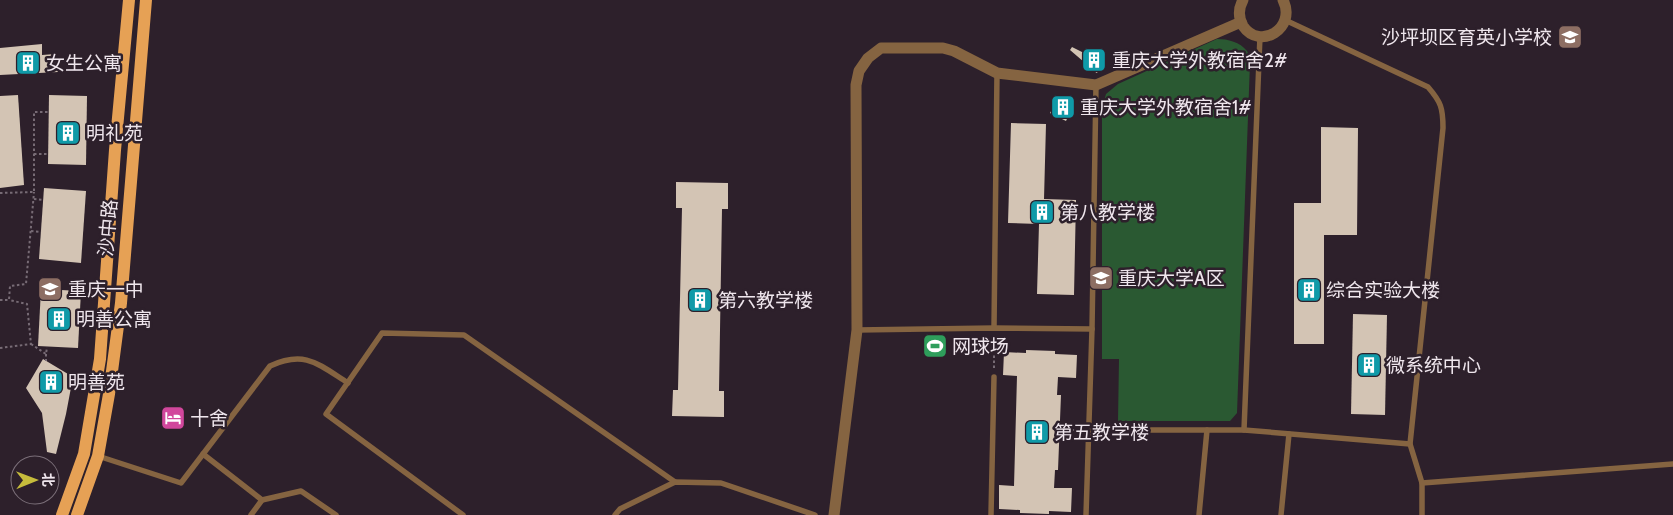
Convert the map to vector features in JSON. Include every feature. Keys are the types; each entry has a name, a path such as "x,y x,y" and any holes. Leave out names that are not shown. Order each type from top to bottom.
{"main road":[{"name":"沙中路","path":"62,515 84,454 100,359 115,150 129,0"},
{"name":"沙中路","path":"77,515 98,456 121,303 146,0"}],"street":[{"path":"1243,0 1239,14 1241,22 1245,29 1252,34 1260,36 1268,36 1282,27 1285,20 1286,5 1283,0"},
{"path":"834,515 858,330 856,86 859,71 868,58 880,48 944,48 954,51 997,74 1096,85 1241,22"}],"lane":[{"path":"1285,20 1428,87 1438,99 1443,114 1410,444 1422,483 1422,515"},
{"path":"1244,430 1260,36"},
{"path":"994,328 997,74"},
{"path":"1086,515 1092,329 1096,85"},
{"path":"858,330 1092,329"},
{"path":"463,515 326,414 382,333 464,335 675,482"},
{"path":"98,456 181,483 270,366 284,359 311,360 348,382"},
{"path":"991,515 994,377"},
{"path":"1140,430 1244,430 1410,444"},
{"path":"1199,515 1207,430"},
{"path":"1281,515 1289,434"},
{"path":"203,454 262,500"},
{"path":"1422,483 1673,464"},
{"path":"616,515 620,509 675,482 721,483 815,515"},
{"path":"251,515 262,500 301,491 336,515"}],"path":[{"path":"10,300 10,286 26,284 34,199 34,112 49,112"},
{"path":"34,154 48,154"},
{"path":"0,193 34,192"},
{"path":"34,199 43,200"},
{"path":"31,231 41,232"},
{"path":"0,300 27,304 31,344"},
{"path":"994,328 994,377"},
{"path":"0,348 31,344 46,354"},
{"path":"46,362 48,347"},
{"path":"1068,430 1140,430"}],"green space":[{"path":"1217,39 1229,40 1241,45 1248,52 1250,63 1237,413 1230,421 1118,421 1119,359 1102,359 1102,108 1106,94 1118,84"}],"building":[{"name":"女生公寓","path":"42,44 42,55 55,54 58,72 0,75 0,48"},
{"name":"重庆大学外教宿舍2#","path":"1072,47 1094,58 1095,56 1103,60 1097,73 1083,65 1084,62 1070,50"},
{"path":"18,95 24,185 0,188 0,96"},
{"name":"明礼苑","path":"49,95 87,96 86,165 48,164"},
{"name":"重庆大学外教宿舍1#","path":"1057,100 1072,108 1066,121 1050,113"},
{"name":"第八教学楼","path":"1011,123 1046,124 1044,199 1076,200 1074,295 1037,294 1039,224 1008,223"},
{"name":"综合实验大楼","path":"1321,127 1358,128 1357,235 1324,235 1324,344 1294,344 1294,203 1321,203"},
{"name":"第六教学楼","path":"676,182 728,183 728,209 722,209 719,391 724,391 724,417 672,416 673,390 678,390 682,208 676,208"},
{"path":"44,188 86,191 81,263 39,259"},
{"name":"明善公寓","path":"41,289 81,291 78,348 38,346"},
{"name":"微系统中心","path":"1353,314 1387,315 1385,415 1351,414"},
{"name":"第五教学楼","path":"1026,350 1055,351 1055,354 1077,355 1076,378 1058,377 1057,395 1061,395 1058,470 1055,470 1054,488 1072,488 1071,512 1049,511 1049,514 1020,513 1020,510 999,509 999,485 1014,486 1017,376 1003,375 1004,352 1026,353"},
{"name":"明善苑","path":"43,359 73,377 56,454 47,452 42,413 26,388"}],"place":[{"name":"沙坪坝区育英小学校","path":"1570,37"},
{"name":"重庆大学外教宿舍2#","path":"1094,60"},
{"name":"女生公寓","path":"28,63"},
{"name":"重庆大学外教宿舍1#","path":"1063,107"},
{"name":"明礼苑","path":"68,133"},
{"name":"第八教学楼","path":"1042,212"},
{"name":"重庆大学A区","path":"1101,278"},
{"name":"重庆一中","path":"50,289"},
{"name":"综合实验大楼","path":"1309,290"},
{"name":"第六教学楼","path":"700,300"},
{"name":"明善公寓","path":"59,319"},
{"name":"网球场","path":"935,346"},
{"name":"微系统中心","path":"1369,365"},
{"name":"明善苑","path":"51,382"},
{"name":"十舍","path":"173,418"},
{"name":"第五教学楼","path":"1037,432"}]}
